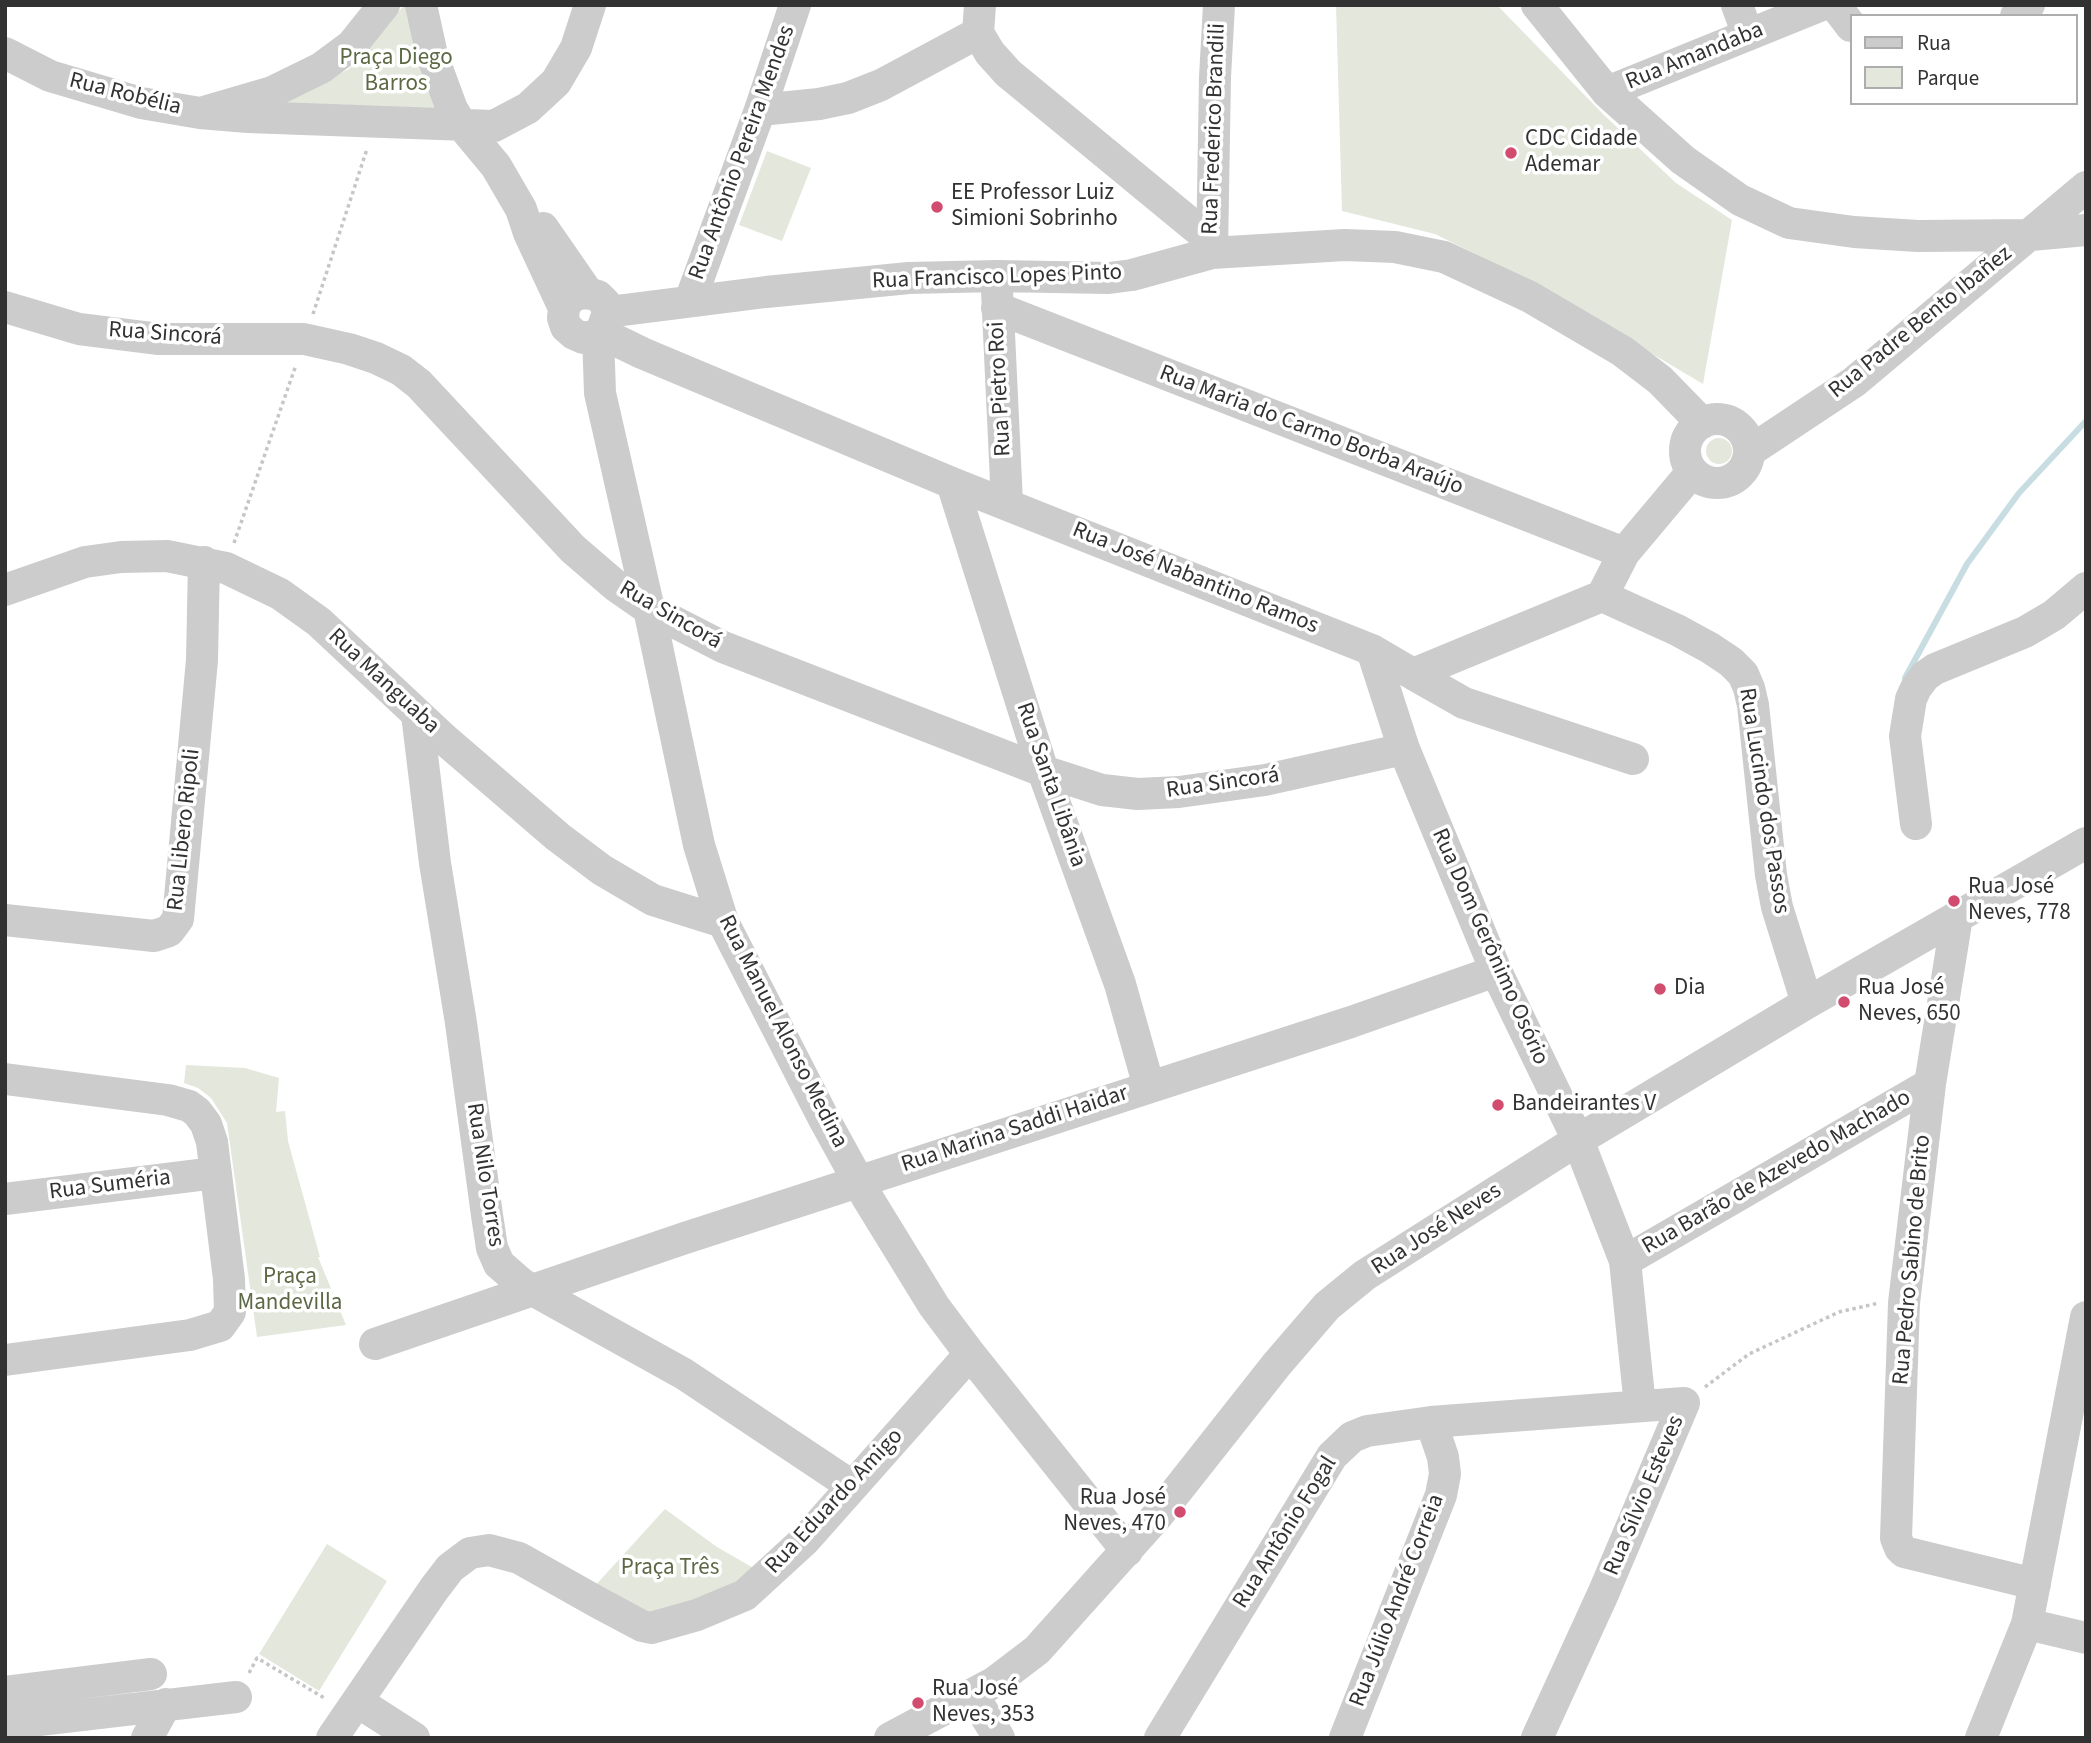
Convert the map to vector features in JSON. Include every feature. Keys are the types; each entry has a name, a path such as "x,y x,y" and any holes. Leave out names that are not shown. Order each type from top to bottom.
{"street":[{"name":"Rua Robélia","path":"5,52 50,76 141,103 200,113 272,92 321,68 352,45 384,5"},
{"name":"Rua Manuel Alonso Medina","path":"421,5 432,55 452,109 496,166 521,209 540,224 592,316 600,393 699,845 723,922 859,1182 934,1306 1127,1551"},
{"path":"200,113 375,123 494,126 528,108 556,82 576,48 590,5"},
{"name":"Rua Antônio Pereira Mendes","path":"690,300 760,110 795,5"},
{"name":"Rua Frederico Brandili","path":"1212,247 1219,5"},
{"path":"1537,5 1607,92 1682,160 1740,200 1788,223 1854,232 1918,236 2086,230"},
{"path":"1737,5 1748,35"},
{"name":"Rua Amandaba","path":"1607,92 1822,5"},
{"path":"1835,5 1850,25"},
{"path":"760,110 819,104 881,85 979,19 990,53 1008,73 1212,247"},
{"name":"Rua Padre Bento Ibañez","path":"1750,450 1854,382 2086,187"},
{"name":"Rua Francisco Lopes Pinto","path":"592,316 690,300 909,278 997,275 1109,278 1132,275 1212,247 1395,247 1444,257 1530,297 1622,351 1660,380 1702,422"},
{"name":"Rua Pietro Roi","path":"997,275 1007,503"},
{"name":"Rua Sincorá","path":"5,307 79,329 159,339 304,339 376,358 401,370 419,384 573,550 649,609 723,647 1043,771 1102,790 1138,794 1179,792 1265,780 1404,749"},
{"name":"Rua Maria do Carmo Borba Araújo","path":"997,308 1624,553"},
{"name":"Rua José Nabantino Ramos","path":"592,316 642,353 952,482 1372,650 1464,703 1633,759"},
{"path":"1712,419 1734,423 1748,439 1750,450 1742,472 1723,483 1712,483 1692,472 1685,451 1687,439 1693,430 1702,422 1712,419"},
{"path":"1413,674 1602,596 1624,553 1692,472"},
{"name":"Rua Santa Libânia","path":"952,482 1043,771 1120,984 1149,1087"},
{"name":"Rua Manguaba","path":"5,590 85,562 121,557 167,556 215,565 280,594 319,622 417,714 558,837 602,870 653,900 723,922"},
{"name":"Rua Libero Ripoli","path":"5,920 154,936 169,931 178,919 202,660 215,565"},
{"path":"1916,824 1905,736 1911,699 1925,676 2025,632 2054,615 2086,588"},
{"name":"Rua Lucindo dos Passos","path":"1602,596 1677,629 1731,662 1743,674 1753,705 1771,875 1777,907 1807,1003"},
{"name":"Rua Dom Gerônimo Osório","path":"1372,650 1404,749 1496,971 1577,1140 1625,1261 1640,1406"},
{"name":"Rua Nilo Torres","path":"417,714 435,863 461,1023 492,1248 499,1264 511,1276 534,1290 684,1374 852,1486"},
{"name":"Rua José Neves","path":"890,1738 974,1695 1037,1650 1157,1516 1277,1364 1327,1306 1365,1275 1577,1140 1807,1003 2086,843"},
{"name":"Rua Pedro Sabino de Brito","path":"1957,917 1930,1084 1904,1303 1897,1543 1909,1553 2035,1584"},
{"name":"Rua Marina Saddi Haidar","path":"375,1344 859,1182 1351,1022 1496,971"},
{"path":"5,1079 168,1100 189,1106 202,1117 210,1132 229,1279 230,1312 220,1326 190,1335 5,1360"},
{"name":"Rua Barão de Azevedo Machado","path":"1625,1261 1930,1084"},
{"name":"Rua Suméria","path":"5,1199 215,1173"},
{"path":"1981,1738 2027,1624 2086,1317"},
{"name":"Rua Eduardo Amigo","path":"346,1718 450,1568 470,1553 489,1550 511,1555 534,1565 642,1626 651,1628 697,1615 745,1595 806,1540 970,1354"},
{"name":"Rua Antônio Fogal","path":"1160,1738 1332,1456 1352,1437 1367,1431 1431,1422 1684,1403"},
{"name":"Rua Sílvio Esteves","path":"1536,1738 1603,1594 1684,1403"},
{"name":"Rua Júlio André Correia","path":"1345,1738 1441,1495 1445,1474 1443,1457 1431,1422"},
{"path":"2027,1624 2086,1638"},
{"path":"5,1692 151,1674"},
{"path":"974,1695 999,1738"},
{"path":"5,1724 236,1697"},
{"path":"147,1738 166,1704"},
{"path":"346,1718 414,1738"}],"path":[{"path":"215,565 304,339 375,123"},
{"name":"Rua Sílvio Esteves","path":"1684,1403 1749,1354 1828,1318 1883,1302 1904,1303"},
{"path":"236,1697 257,1658 346,1718"}],"green space":[{"name":"Praça Diego Barros","path":"404,5 412,5 451,117 274,107 349,69"},
{"path":"1336,5 1497,5 1603,114 1676,183 1732,220 1703,384 1528,280 1435,234 1342,211"},
{"path":"767,151 811,168 782,241 739,225"},
{"path":"1719,438 1728,442 1732,451 1728,460 1719,464 1710,460 1706,451 1710,442"},
{"name":"Praça Mandevilla","path":"186,1065 245,1068 279,1078 276,1112 285,1111 288,1141 318,1257 346,1325 257,1337 227,1123 211,1098 198,1088 184,1083"},
{"name":"Praça Três","path":"665,1509 717,1547 757,1570 736,1588 661,1618 593,1588"},
{"path":"327,1544 387,1581 319,1691 259,1654"}],"waterway":[{"path":"1905,678 1967,564 2019,493 2086,421"}],"place":[{"name":"CDC Cidade Ademar","path":"1511,153"},
{"name":"EE Professor Luiz Simioni Sobrinho","path":"937,207"},
{"name":"Rua José Neves, 778","path":"1954,901"},
{"name":"Dia","path":"1660,989"},
{"name":"Rua José Neves, 650","path":"1844,1002"},
{"name":"Bandeirantes V","path":"1498,1105"},
{"name":"Rua José Neves, 470","path":"1180,1512"},
{"name":"Rua José Neves, 353","path":"918,1703"}]}
